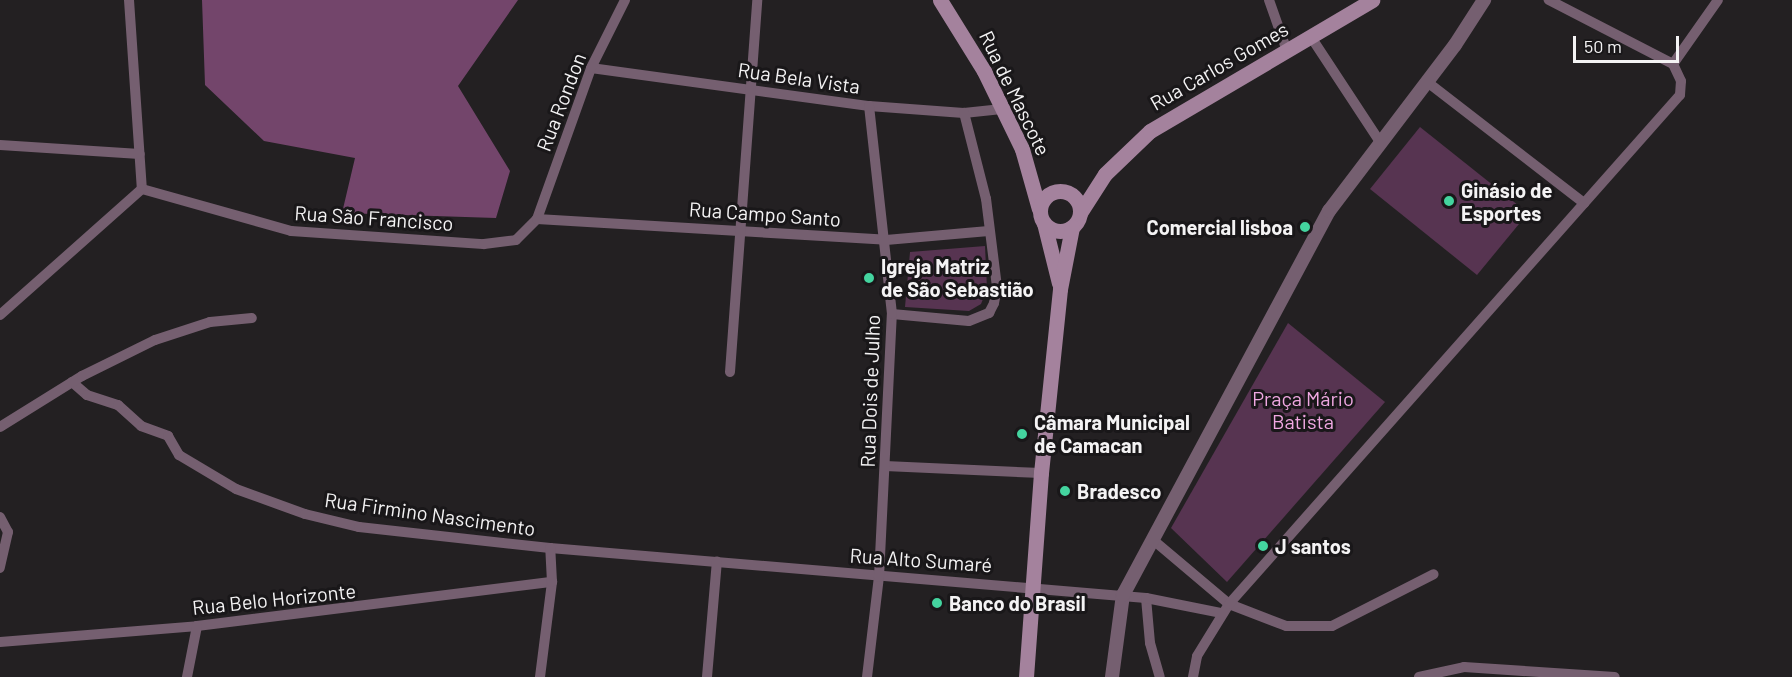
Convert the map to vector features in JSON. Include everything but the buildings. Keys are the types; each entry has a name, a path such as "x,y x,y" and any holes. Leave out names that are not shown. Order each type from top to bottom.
{"main road":[{"name":"Rua de Mascote","path":"940,0 984,70 1022,151 1042,216 1060,289"},
{"name":"Rua Carlos Gomes","path":"1076,220 1105,174 1150,131 1372,0"},
{"path":"1026,677 1041,473 1060,289 1076,220 1076,198 1062,191 1047,195 1042,216 1058,231 1076,220"}],"street":[{"path":"0,315 142,189 129,0"},
{"name":"Rua Rondon","path":"537,219 591,68 625,0"},
{"path":"730,372 757,0"},
{"path":"1269,0 1287,51"},
{"path":"1112,677 1123,595 1329,211 1484,0"},
{"path":"1193,677 1197,656 1221,613 1584,203 1676,104 1682,89 1673,64 1549,0"},
{"path":"1673,64 1718,0"},
{"path":"1311,37 1380,142"},
{"name":"Rua Bela Vista","path":"591,68 869,106 964,113 1002,109"},
{"path":"1426,81 1584,203"},
{"name":"Rua Dois de Julho","path":"867,677 879,577 892,314 886,240 869,106"},
{"path":"892,314 969,321 989,313 997,287 989,231 964,113"},
{"path":"0,145 140,154"},
{"name":"Rua São Francisco","path":"142,189 241,220 334,237 501,244 516,240 537,219"},
{"name":"Rua Campo Santo","path":"537,219 886,240 989,231"},
{"path":"0,427 72,382 185,329 252,318"},
{"name":"Rua Firmino Nascimento","path":"72,382 87,395 118,405 141,426 168,436 179,455 214,478 267,502 359,527 550,548 717,561"},
{"path":"885,466 1041,473"},
{"path":"0,517 8,532 0,568"},
{"path":"1152,539 1229,604 1264,621 1332,626 1434,574"},
{"path":"540,677 552,582 550,548"},
{"path":"707,677 717,561"},
{"name":"Rua Alto Sumaré","path":"717,561 879,577 1032,586 1146,598"},
{"name":"Rua Belo Horizonte","path":"0,642 197,626 552,582"},
{"path":"1160,677 1150,642 1146,598 1221,613"},
{"path":"187,677 197,626"},
{"path":"1419,677 1464,668 1616,677"}],"green space":[{"name":"Ginásio de Esportes","path":"1420,127 1528,213 1477,275 1370,189"},
{"path":"985,246 987,289 981,304 969,311 905,307 910,252"},
{"name":"Praça Mário Batista","path":"1288,323 1385,402 1227,582 1171,528"}],"shaded area":[{"path":"202,0 518,0 458,86 510,171 496,218 342,213 355,158 264,141 205,85"}],"place":[{"name":"Ginásio de Esportes","path":"1449,201"},
{"name":"Comercial lisboa","path":"1305,227"},
{"name":"Igreja Matriz de São Sebastião","path":"869,278"},
{"name":"Câmara Municipal de Camacan","path":"1022,434"},
{"name":"Bradesco","path":"1065,491"},
{"name":"J santos","path":"1263,546"},
{"name":"Banco do Brasil","path":"937,603"}]}
